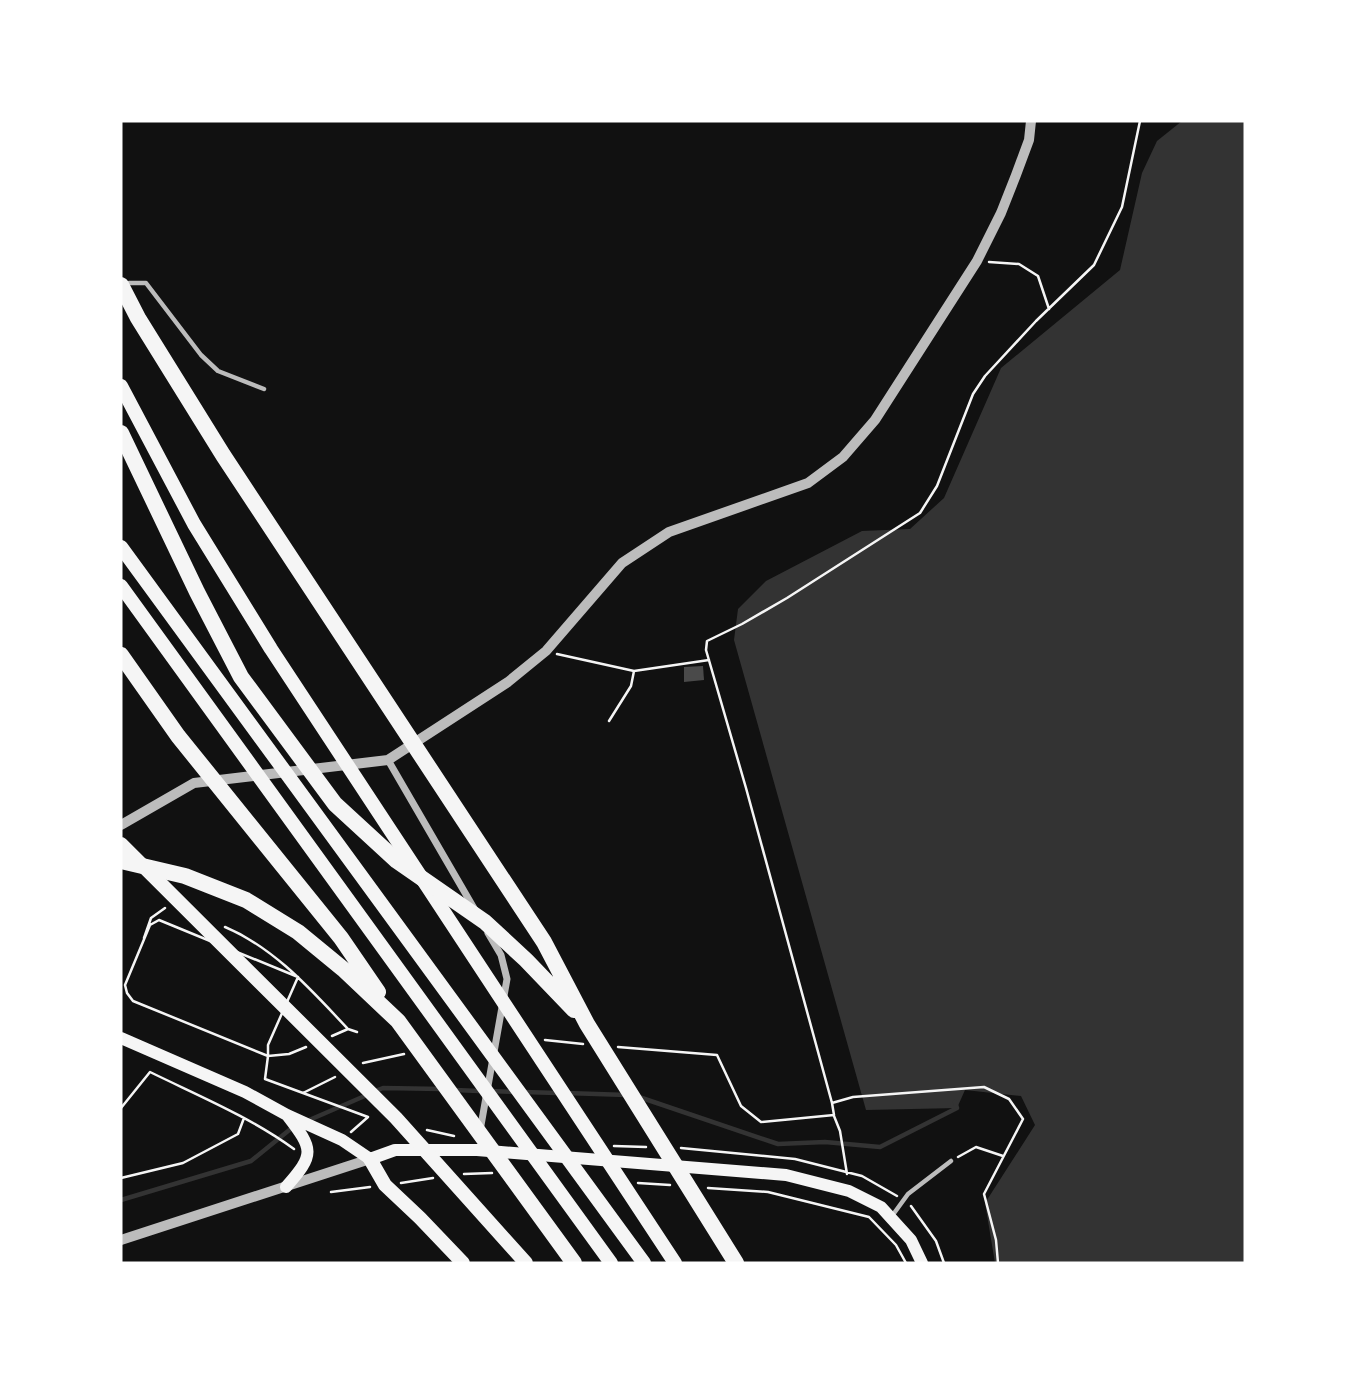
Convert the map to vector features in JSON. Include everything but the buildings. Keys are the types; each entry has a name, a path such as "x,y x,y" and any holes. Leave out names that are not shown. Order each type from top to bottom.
{"highway":[{"path":"125,284 138,318 223,455 544,942 587,1024 736,1263"},
{"path":"121,386 194,524 271,649 675,1263"},
{"path":"121,433 197,592 242,677 335,804 397,861 485,922 526,960 587,1024"},
{"path":"121,547 644,1263"},
{"path":"121,586 611,1263"},
{"path":"121,655 178,736 341,938 574,1263"},
{"path":"121,844 396,1118 526,1263"},
{"path":"121,861 185,876 246,900 298,932 343,969 398,1021"},
{"path":"370,1159 385,1185 463,1263"}],"main road":[{"path":"121,1038 245,1092 342,1140 370,1159 396,1150 477,1150 786,1175 849,1191 881,1208 891,1217 911,1240 922,1263"},
{"path":"286,1186 305,1164 308,1150 301,1147 287,1115"}],"street":[{"path":"121,825 194,783 388,760 508,682 546,651 622,563 669,532 808,483 843,457 875,420 977,261 1016,175 1029,140 1031,121"},
{"path":"388,760 501,955 507,979 477,1150"},
{"path":"121,1240 370,1159"}],"lane":[{"path":"125,284 146,283 201,355 218,371 264,389"},
{"path":"891,1217 908,1194 951,1161"}],"path":[{"path":"847,1174 840,1131 834,1115 834,1103 706,650 707,641 787,598 920,513 937,486 973,394 998,362 1094,265 1122,206 1140,121"},
{"path":"977,261 1019,264 1038,276 1049,309"},
{"path":"546,651 634,671 709,660"},
{"path":"609,721 631,686 634,671"},
{"path":"145,938 125,985 133,1001 268,1056 268,1045"},
{"path":"348,1029 357,1032"},
{"path":"717,1055 741,1106 761,1122 834,1115"},
{"path":"121,1108 150,1072 301,1147"},
{"path":"265,1079 352,1111"},
{"path":"834,1103 853,1097 984,1087 1009,1099 1023,1119 984,1194 996,1240 998,1263"},
{"path":"121,1178 183,1163 238,1134 244,1118"},
{"path":"951,1161 976,1147 1003,1156"},
{"path":"890,1191 909,1205 936,1241 944,1263"},
{"path":"869,1217 896,1245 906,1263"}],"shaded area":[{"path":"1182,121 1245,121 1245,1263 995,1263 985,1203 1035,1125 1021,1096 965,1090 957,1108 866,1110 734,640 738,609 766,581 862,531 910,529 944,498 1001,368 1120,270 1142,173 1157,141"}],"waterway":[{"path":"375,1091 383,1088 442,1089"},
{"path":"454,1090 480,1091"},
{"path":"489,1091 515,1092"},
{"path":"524,1092 557,1093"},
{"path":"566,1093 627,1095"},
{"path":"307,1121 367,1095"},
{"path":"639,1097 778,1144 825,1142 880,1147 957,1108 955,1102"},
{"path":"121,1200 251,1161 293,1127"}]}
